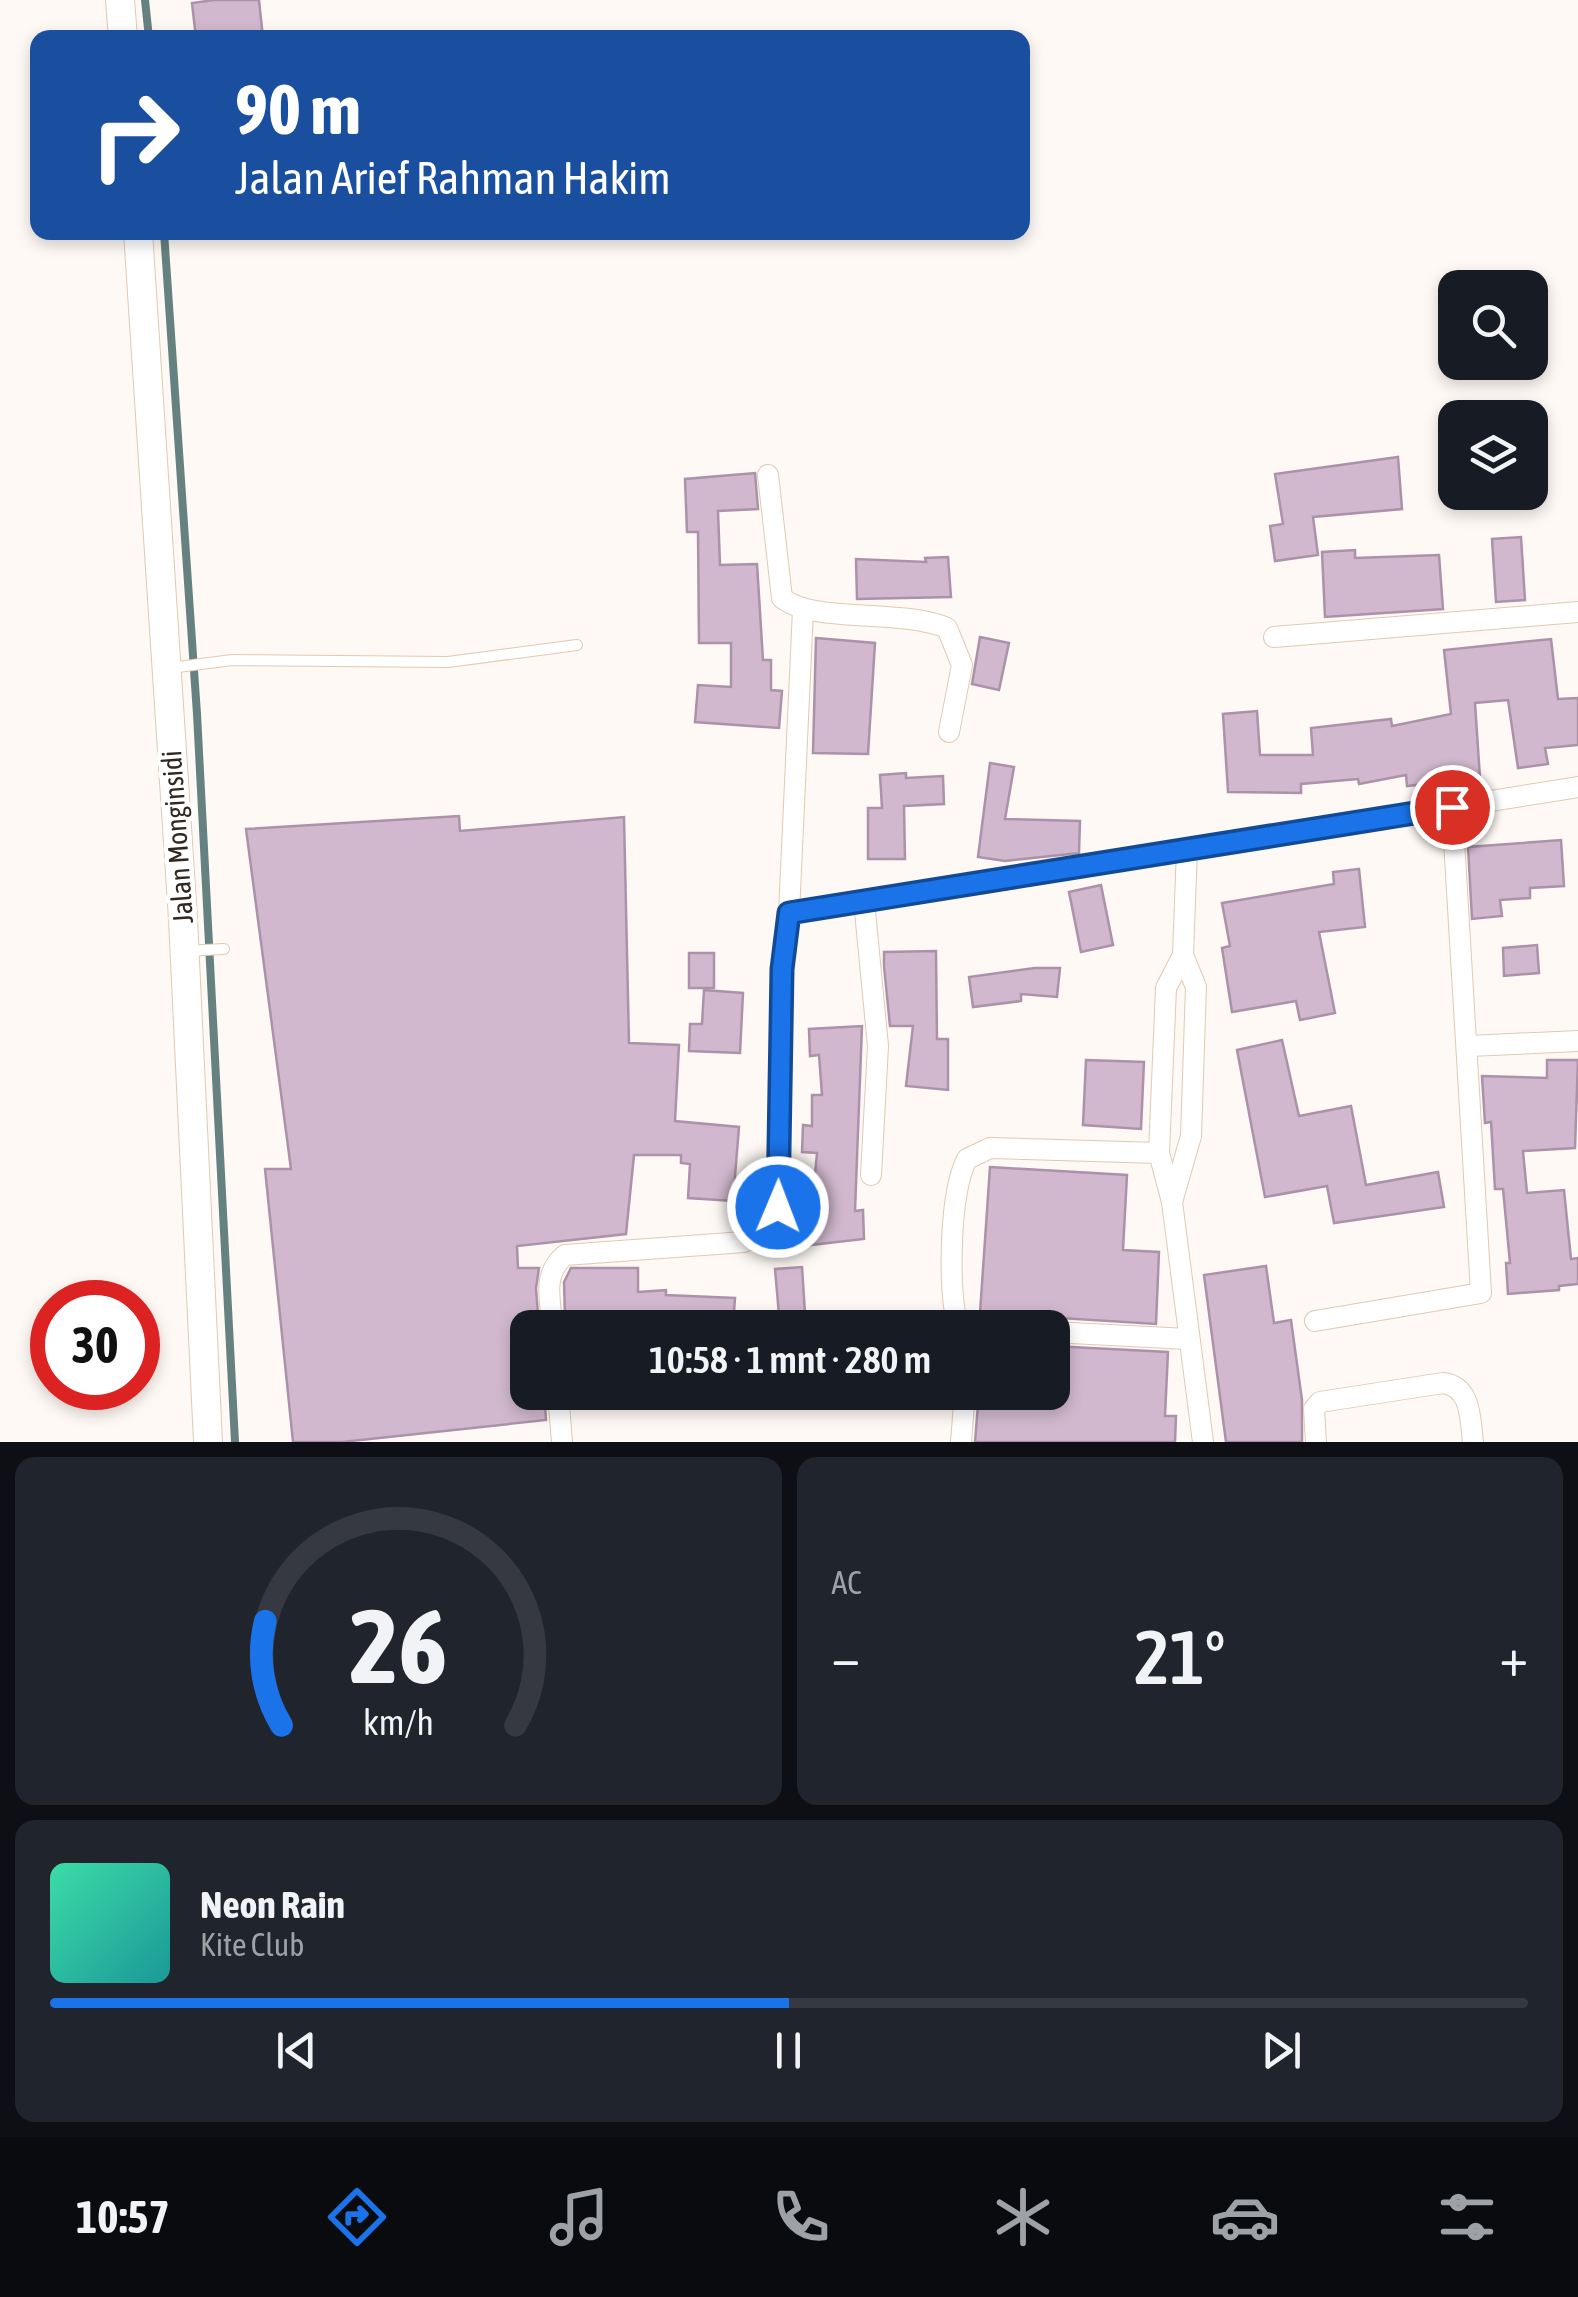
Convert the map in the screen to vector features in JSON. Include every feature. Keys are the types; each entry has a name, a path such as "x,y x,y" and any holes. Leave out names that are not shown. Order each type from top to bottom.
{"main road":[{"path":"120,0 122,30"},
{"name":"Jalan Monginsidi","path":"139,240 173,667 189,951 208,1442"}],"street":[{"path":"768,475 782,598 803,610 908,616 947,628 962,666 950,732"},
{"path":"551,1310 552,1265 565,1255 744,1242 770,1230 778,1207 782,969 789,913 803,610"},
{"path":"1274,637 1578,612"},
{"path":"789,913 1578,787"},
{"path":"1314,1322 1481,1294 1452,807"},
{"path":"1172,1202 1191,1136 1196,987 1183,954 1187,849"},
{"path":"864,901 877,1025 870,1175"},
{"path":"1183,954 1166,988 1159,1144 1172,1202 1203,1442"},
{"path":"1469,1046 1578,1041"},
{"path":"956,1310 953,1270 958,1183 967,1159 990,1148 1159,1144 1191,1136"},
{"path":"1070,1333 1188,1339"},
{"path":"1316,1442 1314,1409 1320,1402 1443,1384 1457,1387 1465,1396 1474,1442"},
{"path":"559,1410 562,1442"},
{"path":"961,1442 964,1410"}],"lane":[{"path":"173,667 209,663 448,662 577,645"},
{"path":"189,951 224,949"}],"building":[{"path":"259,0 262,30 195,30 192,3"},
{"path":"1398,457 1402,509 1313,517 1318,555 1275,561 1270,526 1283,524 1275,474"},
{"path":"755,473 758,509 718,511 720,565 757,564 763,660 771,660 771,690 782,691 779,728 695,722 698,685 731,687 731,643 699,643 698,532 687,532 685,479"},
{"path":"1521,537 1525,600 1496,602 1492,539"},
{"path":"1355,550 1355,558 1439,555 1443,609 1325,617 1322,552"},
{"path":"948,557 951,597 857,599 856,559 926,562 925,558"},
{"path":"980,637 1009,643 999,690 972,684"},
{"path":"816,638 875,643 868,754 813,753"},
{"path":"1551,639 1558,699 1578,698 1578,745 1545,748 1548,764 1518,768 1508,700 1475,703 1480,778 1407,786 1406,775 1359,784 1358,779 1301,784 1301,793 1228,792 1223,714 1257,711 1260,755 1313,755 1311,728 1391,719 1392,726 1451,714 1444,650"},
{"path":"990,763 1014,767 1005,819 1080,821 1079,853 1005,861 978,857"},
{"path":"906,773 906,778 943,776 944,804 904,806 905,859 868,859 868,808 882,808 880,775"},
{"path":"459,816 460,831 624,817 629,1043 679,1045 675,1121 739,1127 733,1201 688,1198 690,1164 681,1163 681,1155 634,1155 626,1234 517,1246 518,1268 539,1268 538,1310 510,1310 510,1410 545,1410 546,1420 342,1442 293,1442 265,1169 291,1169 246,829"},
{"path":"1561,840 1564,886 1530,888 1530,898 1500,900 1502,916 1472,919 1468,847"},
{"path":"1359,869 1365,927 1319,932 1335,1013 1300,1020 1296,1001 1232,1012 1222,948 1230,946 1222,903 1334,884 1333,872"},
{"path":"1101,885 1113,945 1081,952 1069,892"},
{"path":"1537,945 1539,973 1504,976 1503,948"},
{"path":"936,951 937,1039 948,1039 948,1090 906,1086 913,1026 890,1026 884,966 884,952"},
{"path":"689,953 714,953 714,988 689,988"},
{"path":"1060,968 1057,997 1021,994 1021,1001 973,1007 969,977"},
{"path":"704,990 743,993 740,1053 689,1051 690,1024 702,1024"},
{"path":"862,1026 855,1211 863,1210 864,1239 793,1247 793,1207 812,1206 817,1153 802,1152 803,1125 812,1126 812,1095 822,1095 819,1055 810,1056 809,1029"},
{"path":"1282,1040 1299,1116 1351,1106 1366,1185 1438,1172 1444,1207 1334,1223 1327,1186 1265,1197 1237,1050"},
{"path":"1086,1060 1144,1062 1141,1129 1083,1125"},
{"path":"1547,1060 1578,1060 1575,1148 1523,1151 1527,1193 1564,1190 1571,1259 1578,1258 1578,1284 1559,1286 1559,1290 1508,1294 1506,1263 1510,1263 1503,1189 1495,1189 1491,1122 1485,1123 1482,1076 1547,1078"},
{"path":"990,1167 1127,1175 1123,1250 1159,1252 1156,1324 1070,1319 1070,1310 980,1310"},
{"path":"1266,1266 1274,1323 1291,1320 1302,1400 1302,1442 1226,1442 1204,1275"},
{"path":"802,1267 805,1310 779,1310 775,1269"},
{"path":"571,1268 638,1268 638,1292 666,1290 666,1295 735,1298 734,1310 565,1310 564,1282"},
{"path":"1070,1347 1168,1352 1165,1416 1176,1416 1175,1442 975,1442 978,1410 1070,1410"}],"waterway":[{"path":"145,0 148,30"},
{"path":"165,240 197,714 235,1442"}],"route":[{"path":"778,1207 782,969 789,913 1452,807"}]}
